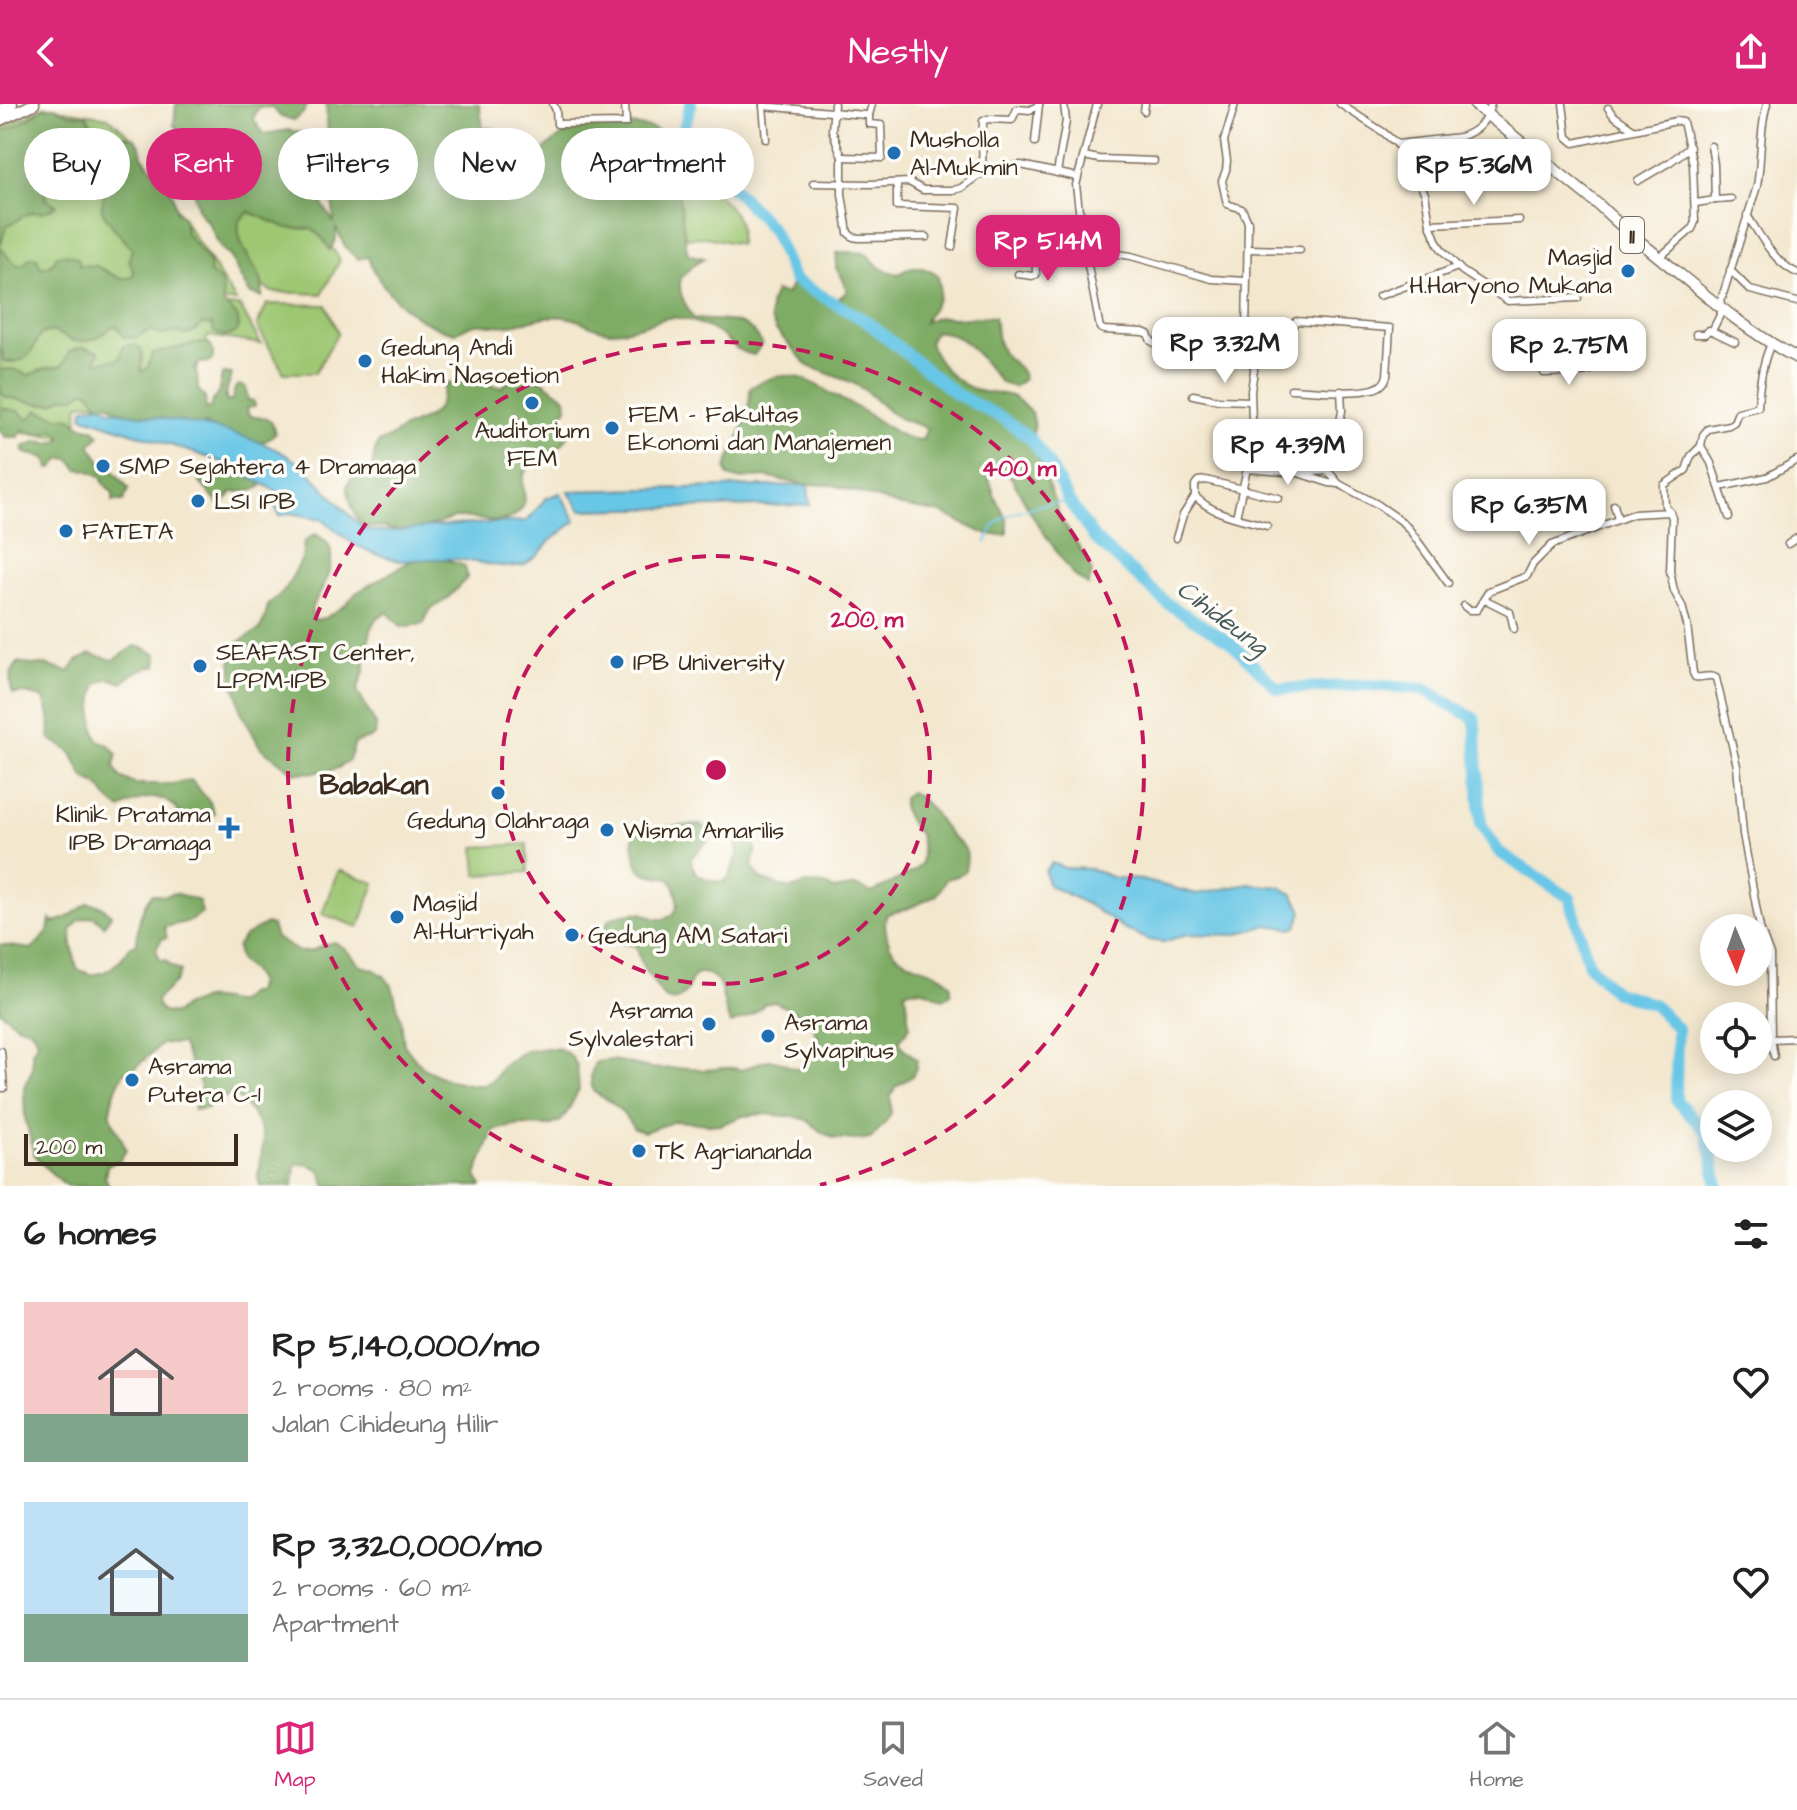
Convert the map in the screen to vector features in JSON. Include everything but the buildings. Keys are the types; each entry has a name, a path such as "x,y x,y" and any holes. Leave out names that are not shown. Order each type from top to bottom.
{"highway":[{"path":"0,110 12,104"},
{"path":"0,120 34,104"},
{"name":"11","path":"1474,104 1490,109 1721,308 1771,344 1797,358"}],"street":[{"path":"553,104 557,124 626,123 625,104"},
{"path":"842,157 882,158 881,125 869,124 872,104"},
{"path":"982,174 983,121 1012,120 1015,110 1030,110 1039,104"},
{"path":"1035,142 1039,104"},
{"path":"1057,173 1066,121 1064,104"},
{"path":"1097,104 1077,177 1079,210 1086,227 1085,250 1100,328 1143,332 1162,347 1253,355"},
{"path":"1235,104 1224,141 1227,161 1222,181 1227,204 1242,209 1248,222 1246,332 1254,370 1247,469 1236,517"},
{"path":"1340,104 1383,132 1406,156 1425,194 1430,224 1442,250 1458,267 1508,301 1578,298"},
{"path":"1563,104 1567,137 1574,143 1633,129 1683,122 1690,147 1696,203 1694,227 1660,257"},
{"path":"1712,331 1760,170 1761,125 1767,104"},
{"path":"766,139 763,105 834,108 869,115"},
{"path":"834,108 832,130 842,157 841,184 848,233 853,237 927,237"},
{"path":"1608,108 1633,129"},
{"path":"1397,144 1460,137 1481,126 1490,109"},
{"path":"1711,146 1715,200"},
{"path":"1638,181 1690,147"},
{"path":"1084,156 1154,161"},
{"path":"813,183 909,182 923,190 958,190 991,170 1021,165 1077,177"},
{"path":"897,183 897,206 958,208 952,247"},
{"path":"1696,203 1731,199"},
{"path":"1747,215 1779,261 1797,273"},
{"path":"1430,224 1519,220"},
{"path":"1018,274 1036,275 1037,242 1131,256 1212,279 1246,281"},
{"path":"1248,249 1300,250"},
{"path":"1379,296 1458,267"},
{"path":"1730,270 1750,290 1797,302"},
{"path":"1246,332 1290,330 1296,321 1390,328 1387,376 1378,387 1341,391 1291,389"},
{"path":"1530,329 1548,326"},
{"path":"1696,334 1705,334 1709,330 1735,342"},
{"path":"1771,344 1759,390 1758,407 1738,412 1734,422 1729,425 1711,428 1703,435 1701,446 1691,456 1686,470 1664,485 1665,506 1672,518 1670,571 1687,625 1693,673 1698,678 1716,678 1730,732 1737,766 1743,834 1762,937 1770,955 1771,1002"},
{"path":"1544,373 1590,370"},
{"path":"1322,470 1334,446 1340,422 1341,391"},
{"path":"1193,395 1218,400 1251,401"},
{"path":"1701,446 1711,463 1729,517"},
{"path":"1720,487 1767,477 1797,460"},
{"path":"1247,469 1297,473 1322,470 1331,473 1339,484"},
{"path":"1297,473 1339,484 1400,520 1448,583"},
{"path":"1176,538 1183,515 1195,496 1195,485 1202,480 1279,498"},
{"path":"1195,496 1218,512 1267,526"},
{"path":"1614,505 1618,519"},
{"path":"1464,606 1475,611 1489,591 1527,576 1533,564 1552,545 1618,519 1640,513 1670,512"},
{"path":"1788,544 1797,538"},
{"path":"1484,599 1510,612 1514,629"},
{"path":"1772,1039 1797,1038"},
{"path":"1772,1045 1774,1056"},
{"path":"0,1088 4,1088 1,1051"}],"green space":[{"path":"176,104 308,104 294,120 281,117 271,107 258,108 253,119 260,128 177,128 174,125"},
{"path":"326,104 479,104 483,128 434,128 434,200 545,200 545,149 561,137 561,200 679,200 688,254 704,258 681,277 681,293 693,318 741,324 756,334 762,344 754,355 747,353 709,328 674,318 611,331 570,318 552,317 500,326 477,324 456,333 428,323 403,306 382,283 368,257 358,259 345,247 336,227 336,239 330,250 312,229 287,228 249,212 239,221 239,234 246,254 260,276 262,297 250,294 231,257 220,247 209,224 199,212 196,200 262,200 262,131 264,134 278,132 278,200 320,200 334,223 332,200 418,200 418,128 328,128"},
{"path":"44,107 108,117 121,128 24,128 24,200 130,200 130,136 137,142 146,162 146,200 171,200 236,301 0,307 0,129"},
{"path":"44,107 87,115 91,124 100,128 24,128 24,200 48,200 56,205 47,211 29,213 7,225 0,246 0,131 18,125"},
{"path":"628,125 650,128 589,128"},
{"path":"130,137 134,138 146,161 146,200 174,200 176,211 184,218 186,233 209,262 210,273 221,283 223,303 236,315 239,323 236,332 228,336 218,334 213,331 213,325 202,324 186,335 178,332 161,335 150,330 135,338 123,337 118,327 113,326 99,336 82,341 50,332 40,335 27,357 17,362 3,361 0,347 0,246 17,265 31,257 37,258 41,268 51,264 57,255 66,255 77,258 79,265 96,266 119,278 130,278 134,274 129,259 132,249 103,213 102,207 103,200 130,200"},
{"path":"679,200 723,200 739,224 739,244 706,237 684,238"},
{"path":"227,210 314,219 340,260 322,294 272,292 243,274"},
{"path":"837,253 866,254 880,268 890,272 898,274 918,268 938,276 937,302 924,322 943,317 994,317 1001,349 1019,368 1024,379 1014,387 1001,383 961,339 935,331 929,342 940,363 956,379 980,391 1013,397 1033,417 1031,439 1061,519 1088,562 1092,573 1088,585 1068,568 1035,520 1011,477 1000,468 988,475 1007,521 1007,534 994,535 942,513 901,506 833,485 728,476 726,468 745,419 750,388 774,377 794,376 813,383 899,434 922,440 927,428 889,412 853,383 808,366 776,330 770,318 770,304 775,291 786,295 794,280 812,293 836,300 847,292 836,268"},
{"path":"267,304 326,305 338,333 315,373 284,373 257,326"},
{"path":"240,306 261,344 208,336 181,416 120,401 79,404 76,438 0,431 0,311"},
{"path":"194,343 209,343 213,352 211,362 199,363 193,369 197,374 198,389 205,398 206,409 210,408 218,394 222,375 232,374 226,392 227,402 232,400 238,385 246,387 248,401 252,400 255,406 247,408 248,414 266,418 272,423 275,433 266,441 215,433 206,424 198,427 119,411 109,404 97,402 85,390 76,397 41,404 5,397 0,389 0,370 13,369 28,375 58,367 64,363 69,351 83,347 98,351 100,354 95,360 98,362 120,359 123,347 136,345 141,351 141,372 147,369 152,354"},
{"path":"524,374 543,381 566,398 567,408 561,415 562,424 569,432 557,449 534,462 525,473 525,501 519,512 504,520 463,517 407,531 365,527 361,523 347,486 351,479 371,470 379,442 434,413 446,384 475,381 502,387 515,375"},
{"path":"0,408 19,411 27,419 38,410 71,418 79,425 94,429 99,435 90,445 129,489 123,501 113,501 113,493 101,477 78,469 70,459 61,458 49,469 47,460 24,452 23,447 38,441 58,441 60,434 53,430 38,434 23,430 18,437 6,437 0,431"},
{"path":"203,467 247,470 262,484 261,487 232,492 219,505 198,480"},
{"path":"315,534 326,541 331,557 328,576 311,609 314,620 325,618 347,604 356,593 414,559 438,557 465,566 467,578 448,598 430,610 423,624 402,627 387,612 376,618 357,691 376,725 375,736 355,743 349,760 338,768 295,773 260,747 240,709 232,682 231,655 237,643 259,630 268,605 285,590 302,559 304,542"},
{"path":"135,646 157,655 156,666 138,671 123,683 109,678 97,684 93,712 98,740 108,744 117,754 114,766 120,777 135,784 172,784 191,780 210,802 214,814 205,822 186,818 165,800 158,798 139,800 120,809 97,784 84,778 72,753 49,738 49,718 44,699 26,693 13,694 11,676 19,662 69,672 77,661 90,654 114,660"},
{"path":"911,792 928,805 949,834 963,846 967,862 965,871 946,879 937,895 886,916 886,932 895,953 903,960 943,977 951,984 951,993 943,999 924,990 904,992 910,1025 899,1040 903,1048 917,1059 916,1068 912,1076 895,1087 891,1096 891,1113 871,1138 834,1138 807,1120 764,1114 743,1116 720,1125 675,1121 644,1132 634,1129 622,1112 594,1092 592,1071 595,1063 602,1061 620,1061 656,1069 741,1070 773,1060 803,1068 819,1040 805,1017 775,1002 764,1004 749,1016 731,1024 719,984 707,974 697,973 679,999 669,1000 661,994 644,968 636,946 615,942 605,934 607,923 615,917 636,913 660,919 670,917 677,908 677,896 669,878 648,874 640,869 633,842 636,830 700,825 709,830 709,839 691,858 697,873 712,880 724,882 730,875 738,856 734,836 737,828 754,840 756,849 752,866 762,880 790,889 807,884 825,885 834,890 855,886 872,893 914,871 921,864 920,835 903,809 903,797"},
{"path":"527,844 528,872 477,875 475,847"},
{"path":"338,870 375,883 359,927 322,914"},
{"path":"175,893 199,901 202,913 190,921 164,927 167,938 162,939 156,949 160,960 166,960 181,971 176,982 156,1000 163,1012 175,1014 185,1005 208,998 238,1002 248,993 255,993 258,981 240,961 237,947 244,937 266,924 272,926 276,938 299,952 312,951 335,942 361,966 384,976 392,986 404,1045 423,1068 445,1079 485,1085 495,1078 502,1066 524,1051 560,1049 570,1055 577,1065 579,1089 568,1111 561,1121 549,1126 520,1125 493,1130 476,1176 482,1186 326,1186 320,1170 308,1164 295,1165 293,1186 260,1186 258,1174 263,1141 260,1127 252,1114 232,1093 207,1108 194,1110 201,1086 182,1046 162,1044 134,1069 123,1074 113,1096 112,1119 126,1150 120,1160 107,1166 105,1177 109,1186 67,1186 34,1154 25,1117 24,1087 32,1070 32,1052 38,1040 30,1029 17,1025 0,1011 0,945 32,949 48,932 50,919 54,923 89,903 102,906 111,915 104,925 93,916 79,920 71,930 77,969 89,974 102,973 119,961 130,946 137,944 140,917 152,894 164,896"}],"water":[{"path":"101,404 110,410 184,422 260,442 303,466 355,521 368,530 396,531 527,521 546,498 560,493 576,521 524,565 507,567 456,559 400,561 353,544 322,519 290,513 280,516 273,503 278,492 222,462 82,416 84,408"},
{"path":"808,485 810,505 581,510 568,491"},
{"path":"1052,863 1197,894 1248,884 1280,887 1294,895 1302,911 1297,927 1292,929 1268,925 1234,935 1187,934 1164,942 1149,940 1048,885 1045,871"}],"waterway":[{"name":"Cihideung","path":"691,104 683,131 702,164 736,191 772,229 794,280 866,321 956,394 1004,419 1031,439 1095,539 1168,604 1230,642 1278,689 1368,685 1424,689 1475,719 1481,824 1499,852 1570,898 1589,965 1615,992 1653,1004 1677,1028 1676,1100 1707,1133 1718,1186"},
{"path":"986,543 994,527 1009,515 1042,505 1070,503"}],"place":[{"name":"Musholla Al-Mukmin","path":"894,153"},
{"name":"Masjid H.Haryono Mukana","path":"1628,271"},
{"name":"Gedung Andi Hakim Nasoetion","path":"365,361"},
{"name":"Auditorium FEM","path":"532,403"},
{"name":"FEM - Fakultas Ekonomi dan Manajemen","path":"612,428"},
{"name":"SMP Sejahtera 4 Dramaga","path":"103,466"},
{"name":"LSI IPB","path":"198,501"},
{"name":"FATETA","path":"66,531"},
{"name":"IPB University","path":"617,662"},
{"name":"SEAFAST Center, LPPM-IPB","path":"200,666"},
{"name":"Gedung Olahraga","path":"498,793"},
{"name":"Klinik Pratama IPB Dramaga","path":"229,828"},
{"name":"Wisma Amarilis","path":"607,830"},
{"name":"Masjid Al-Hurriyah","path":"397,917"},
{"name":"Gedung AM Satari","path":"572,935"},
{"name":"Asrama Sylvalestari","path":"709,1024"},
{"name":"Asrama Sylvapinus","path":"768,1036"},
{"name":"Asrama Putera C-1","path":"132,1080"},
{"name":"TK Agriananda","path":"639,1151"}],"district":[{"name":"Babakan","path":"374,784"}]}
